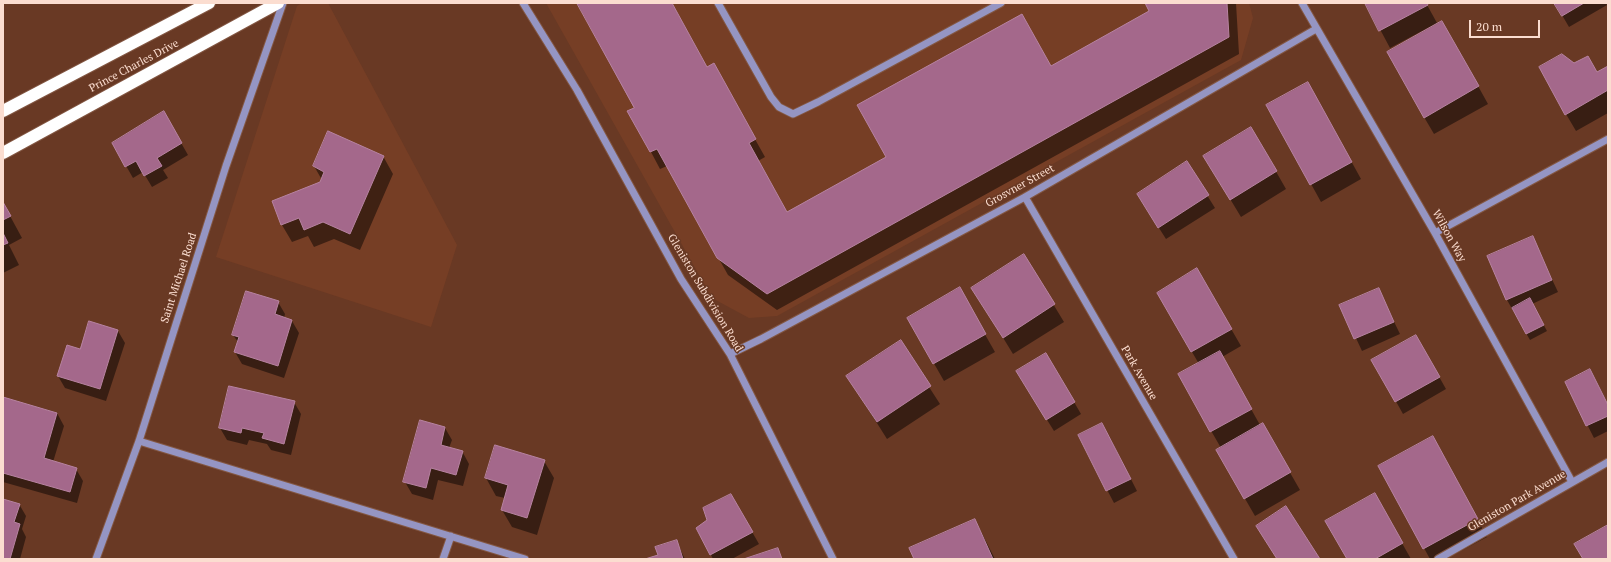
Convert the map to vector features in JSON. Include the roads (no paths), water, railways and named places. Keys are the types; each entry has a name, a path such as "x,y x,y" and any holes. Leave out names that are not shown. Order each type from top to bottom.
{"highway":[{"name":"Prince Charles Drive","path":"3,111 209,3"},
{"name":"Prince Charles Drive","path":"3,153 278,3"}],"street":[{"name":"Saint Michael Road","path":"96,559 139,441 226,166 283,3"},
{"name":"Gleniston Subdivision Road","path":"522,3 578,90 681,279 730,354 833,559"},
{"path":"718,3 771,97 778,107 793,114 1001,3"},
{"name":"Wilson Way","path":"1302,3 1435,233 1572,482"},
{"name":"Grosvner Street","path":"730,354 761,339 1025,197 1316,29"},
{"path":"1435,233 1608,139"},
{"name":"Park Avenue","path":"1025,197 1234,559"},
{"path":"139,441 525,559"},
{"name":"Gleniston Park Avenue","path":"1438,559 1608,462"},
{"path":"443,559 451,536"}]}
